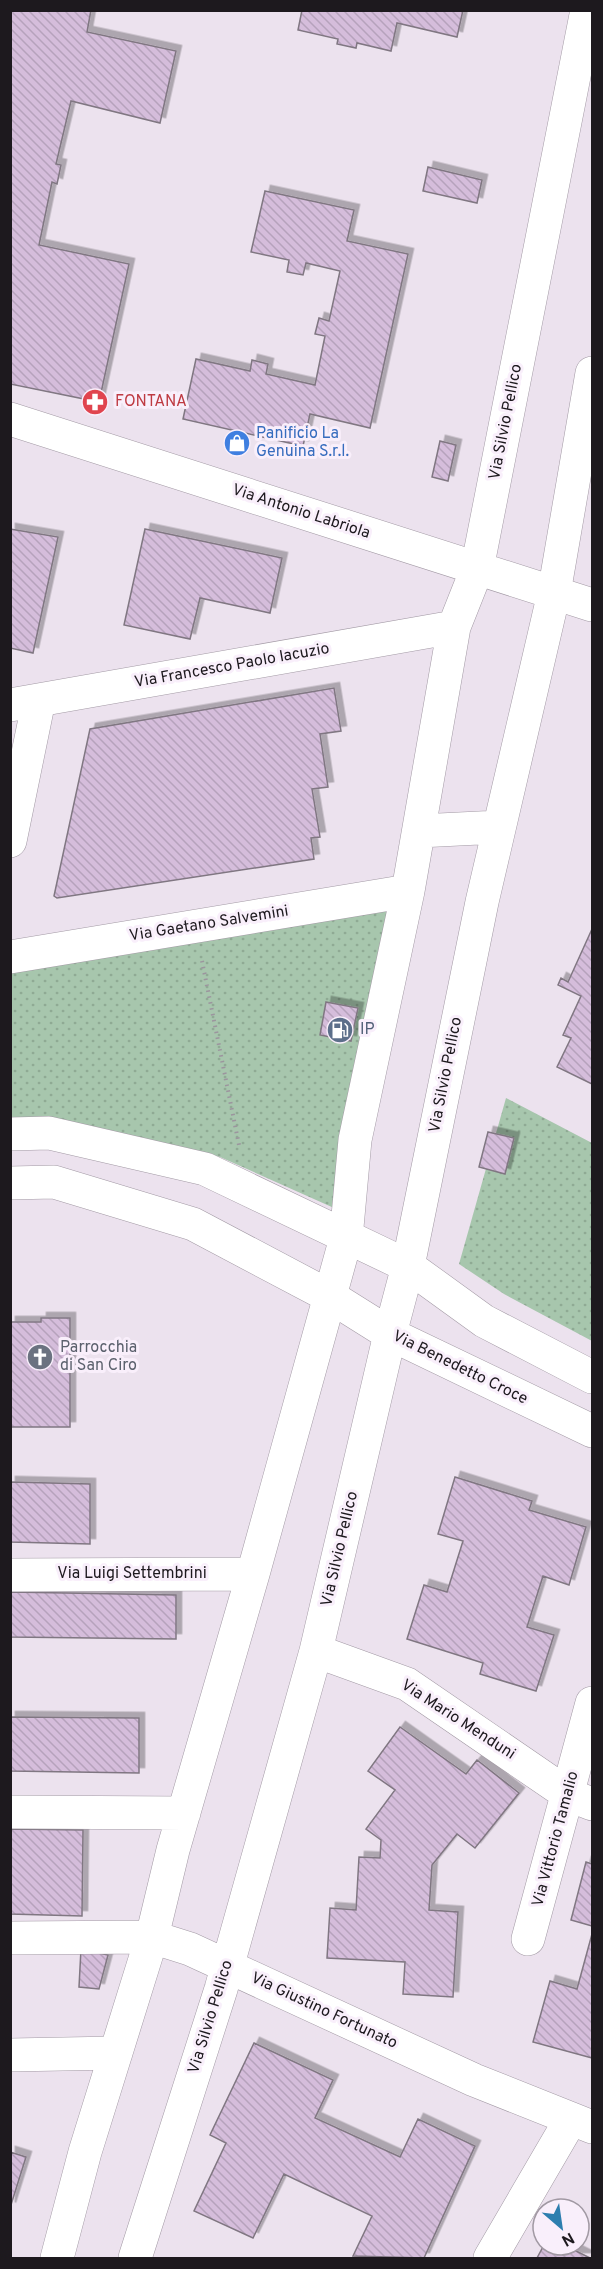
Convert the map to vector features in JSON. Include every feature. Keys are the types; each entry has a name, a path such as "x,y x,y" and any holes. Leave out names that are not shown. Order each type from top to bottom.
{"street":[{"name":"Via Silvio Pellico","path":"57,2259 85,2152 152,1937 184,1813 332,1297 346,1238 355,1140 408,891 454,627 477,569 587,10"},
{"name":"Via Silvio Pellico","path":"142,2256 228,1966 316,1651 408,1266 499,827 555,593 592,373"},
{"name":"Via Antonio Labriola","path":"10,419 592,605"},
{"name":"Via Francesco Paolo Iacuzio","path":"25,702 454,627"},
{"path":"10,841 25,702"},
{"path":"419,831 499,827"},
{"name":"Via Gaetano Salvemini","path":"10,957 408,891"},
{"path":"10,1134 49,1133 205,1169 408,1266 484,1321 592,1377"},
{"path":"10,1183 54,1182 194,1224 332,1297"},
{"name":"Via Benedetto Croce","path":"332,1297 390,1334 592,1431"},
{"name":"Via Luigi Settembrini","path":"10,1575 253,1574"},
{"name":"Via Mario Menduni","path":"316,1651 407,1684 581,1799"},
{"name":"Via Vittorio Tamalio","path":"528,1939 581,1799 592,1703"},
{"path":"10,1812 184,1813"},
{"name":"Via Giustino Fortunato","path":"10,1938 152,1937 190,1949 474,2080 582,2123"},
{"path":"10,2055 116,2053"},
{"path":"490,2259 582,2123"}],"path":[{"path":"201,956 241,1156"}],"green space":[{"path":"391,907 334,1208 220,1157 49,1117 11,1117 11,966"},
{"path":"506,1098 592,1143 592,1341 504,1294 459,1264"}],"building":[{"path":"10,10 91,10 87,32 176,51 160,123 71,101 56,164 61,165 57,184 52,182 39,245 129,264 99,402 10,384"},
{"path":"302,10 463,10 457,37 397,23 391,51 357,43 356,48 337,44 338,39 298,30"},
{"path":"428,167 482,180 477,203 423,191"},
{"path":"265,191 354,210 347,241 408,254 370,428 310,414 303,446 183,419 196,359 250,371 252,360 268,364 266,374 315,385 325,336 315,334 319,318 329,321 340,271 306,263 303,275 287,272 289,260 251,252"},
{"path":"440,441 456,445 448,481 432,477"},
{"path":"10,529 58,537 33,653 10,648"},
{"path":"145,529 282,558 270,613 200,598 190,639 124,625"},
{"path":"334,688 341,731 320,734 328,787 312,789 320,837 311,838 314,859 57,898 54,896 90,729"},
{"path":"592,929 592,1084 557,1067 571,1038 563,1035 581,996 558,985 561,978 568,982"},
{"path":"326,1002 358,1008 351,1041 320,1035"},
{"path":"488,1132 514,1138 505,1174 479,1167"},
{"name":"Parrocchia di San Ciro","path":"41,1318 70,1318 70,1427 10,1427 10,1322 41,1322"},
{"path":"455,1477 532,1501 529,1510 586,1527 569,1585 543,1576 527,1627 554,1635 536,1691 480,1674 483,1663 407,1639 424,1585 447,1592 463,1541 438,1534"},
{"path":"10,1482 90,1484 90,1544 10,1542"},
{"path":"10,1592 176,1595 176,1639 10,1637"},
{"path":"10,1717 139,1718 139,1773 10,1771"},
{"path":"400,1727 466,1774 477,1760 519,1793 475,1848 457,1834 432,1865 429,1910 458,1912 453,1997 403,1994 405,1962 327,1958 330,1908 356,1910 359,1857 380,1858 381,1840 366,1829 395,1790 368,1771"},
{"path":"10,1829 83,1830 82,1916 10,1914"},
{"path":"586,1862 592,1864 592,1926 571,1920"},
{"path":"592,1934 592,2058 533,2042 550,1981 577,1989"},
{"path":"81,1949 108,1955 99,1989 79,1987"},
{"path":"254,2043 333,2080 315,2118 400,2157 418,2119 475,2146 424,2258 353,2256 372,2216 284,2174 253,2238 194,2211 226,2143 210,2135"},
{"path":"10,2152 26,2157 10,2208"},
{"path":"588,2257 590,2258 537,2258"}],"place":[{"name":"FONTANA","path":"95,402"},
{"name":"Panificio La Genuina S.r.l.","path":"237,443"},
{"name":"IP","path":"340,1030"},
{"name":"Parrocchia di San Ciro","path":"40,1357"}]}
